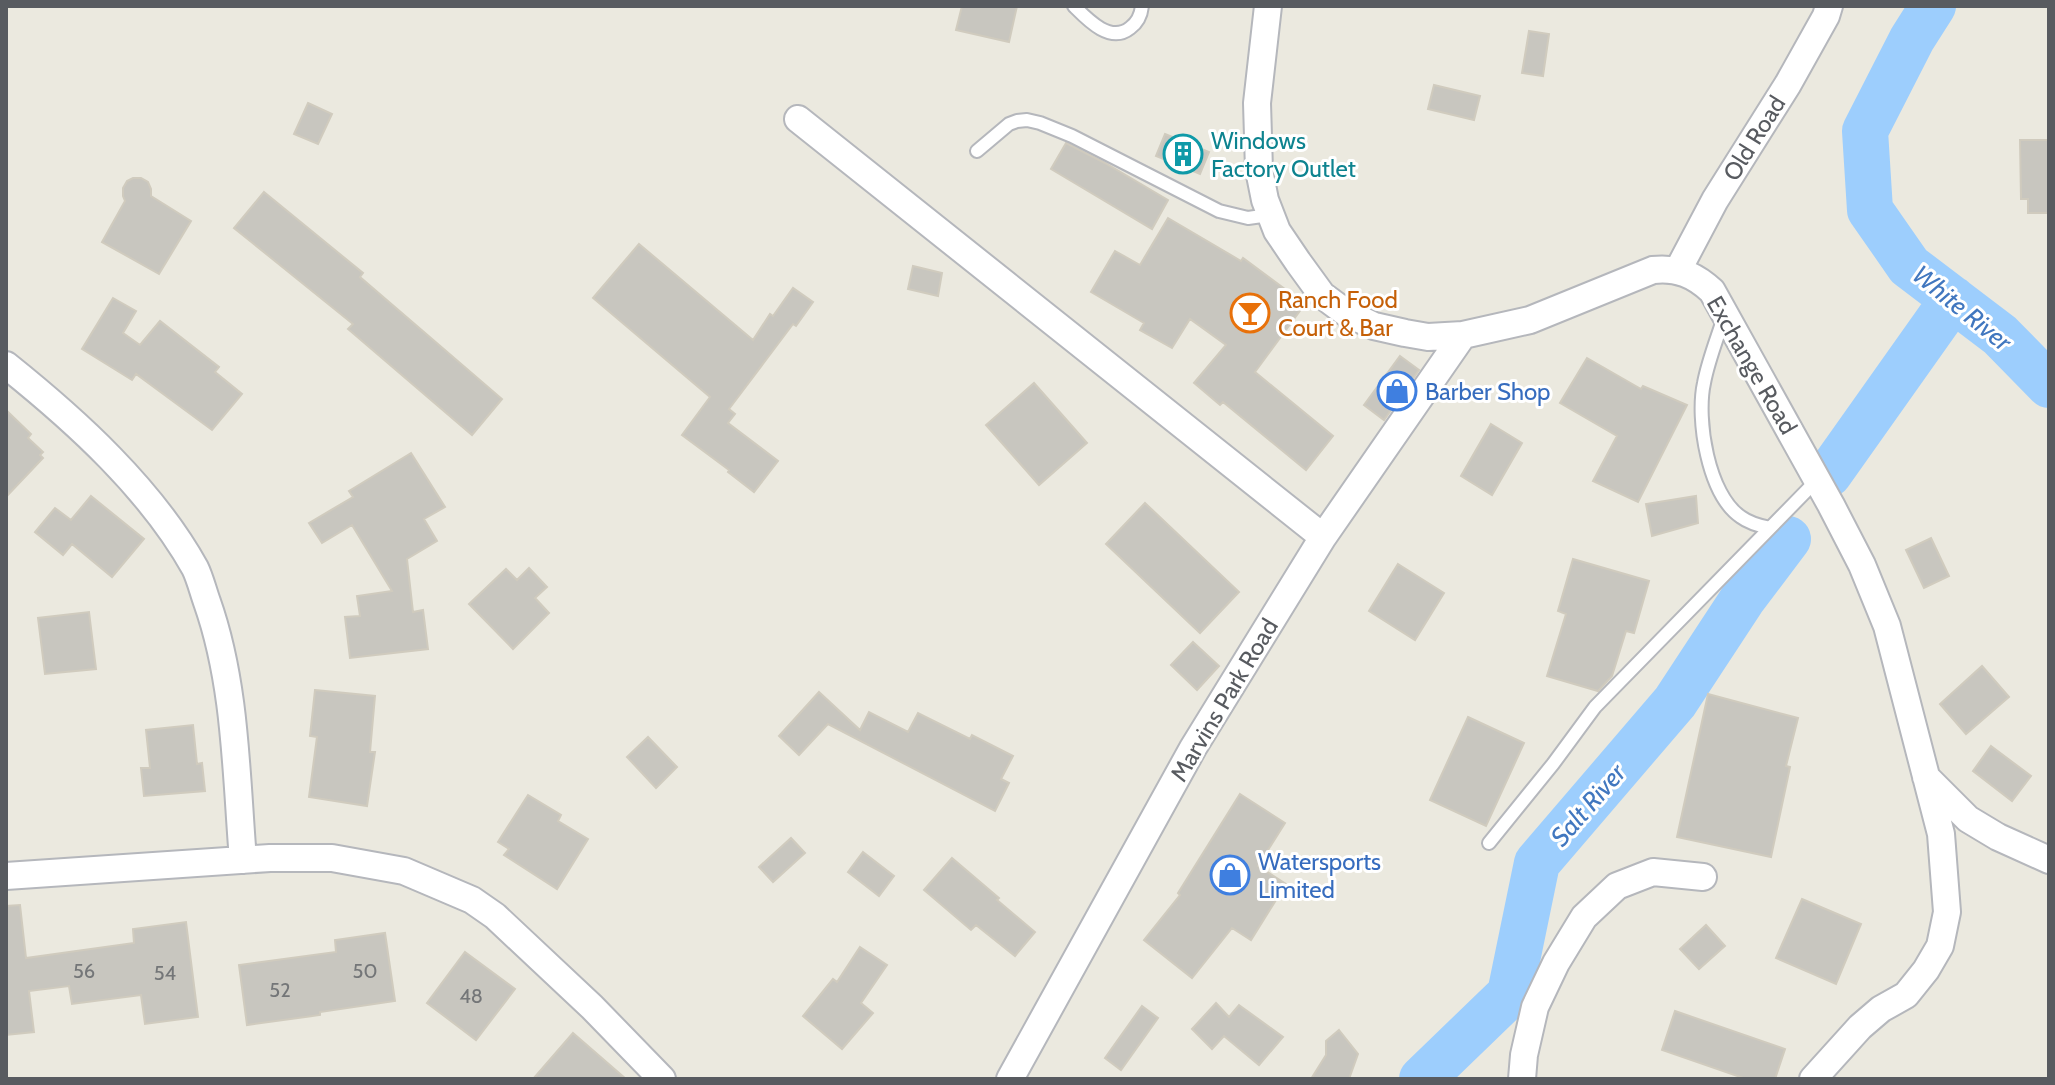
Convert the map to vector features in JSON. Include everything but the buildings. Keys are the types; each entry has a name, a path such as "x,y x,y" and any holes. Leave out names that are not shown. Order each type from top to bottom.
{"street":[{"path":"1268,6 1257,103 1259,170 1269,215 1322,295 1345,312 1374,326 1444,338 1530,320 1653,270 1678,270"},
{"name":"Old Road","path":"1678,270 1715,200 1788,84 1829,6"},
{"path":"798,119 1323,537"},
{"name":"Exchange Road","path":"1678,270 1712,291 1862,565 1887,626 1941,834 1947,912 1940,946 1906,995 1881,1009 1860,1027 1813,1079"},
{"name":"Marvins Park Road","path":"1010,1079 1193,748 1323,537 1463,335"},
{"path":"6,365 60,408 131,481 163,520 196,570 217,629 231,702 243,860"},
{"path":"1926,777 1968,819 1998,837 2049,860"},
{"path":"6,876 243,860 332,858 404,871 472,900 495,916 592,1007 662,1079"},
{"path":"1522,1079 1535,1007 1556,963 1584,917 1617,886 1653,872 1703,877"}],"lane":[{"path":"1074,6 1098,27 1110,33 1120,33 1132,26 1142,6"},
{"path":"977,151 1009,124 1027,120 1072,136 1219,211 1248,218 1269,215"},
{"path":"1724,314 1703,385 1704,446 1724,498 1740,517 1770,528"},
{"path":"1489,843 1595,707 1817,480"}],"waterway":[{"name":"White River","path":"1933,6 1912,39 1865,131 1870,210 1909,266 2000,335 2049,385"},
{"name":"Salt River","path":"1829,474 1953,299"},
{"name":"Salt River","path":"1422,1079 1510,994 1537,863 1675,702 1742,600 1788,539"}],"place":[{"name":"Windows Factory Outlet","path":"1183,154"},
{"name":"Ranch Food Court & Bar","path":"1250,313"},
{"name":"Barber Shop","path":"1397,391"},
{"name":"Watersports Limited","path":"1230,875"}]}
